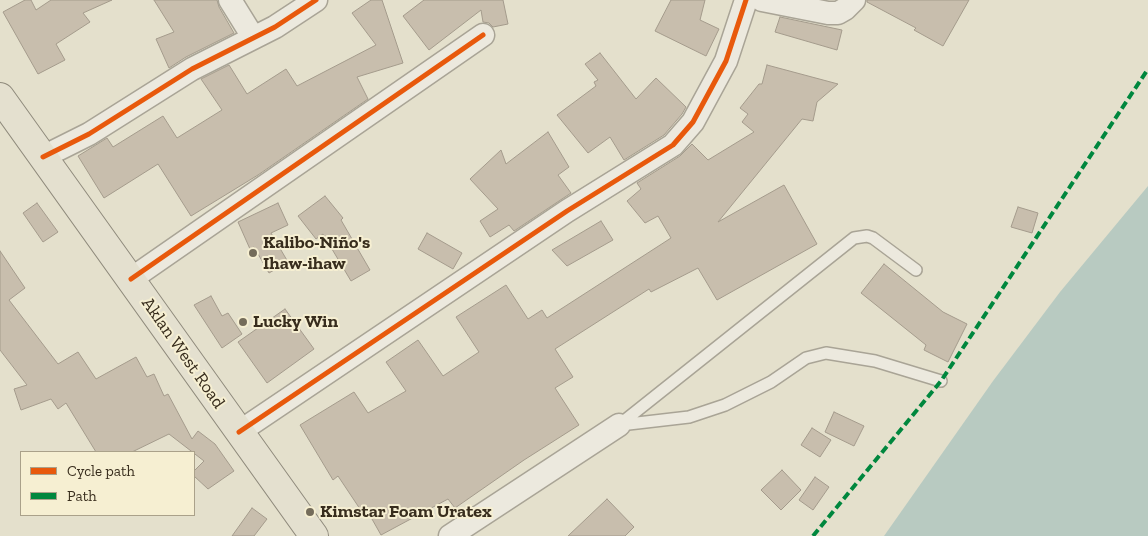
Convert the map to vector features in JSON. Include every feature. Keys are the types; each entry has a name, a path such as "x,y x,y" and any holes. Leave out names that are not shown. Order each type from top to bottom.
{"main road":[{"name":"Aklan West Road","path":"3,106 43,157 314,536"}],"street":[{"path":"230,0 253,37"},
{"path":"43,157 89,134 192,69 275,27 316,0"},
{"path":"239,432 567,211 673,145 693,122 726,61 746,0"},
{"path":"762,0 828,13 845,10 854,0"},
{"path":"131,280 483,34"},
{"path":"450,536 619,425"}],"lane":[{"path":"619,425 854,238 867,236 873,238 916,270"},
{"path":"619,425 689,417 725,405 771,382 806,358 826,353 875,361 941,382"}],"shaded area":[{"path":"1148,186 1148,536 884,536 993,381 1060,292"}],"building":[{"path":"25,0 31,0 36,10 51,0 112,0 83,13 90,22 56,44 65,60 38,74 3,12"},
{"path":"154,0 217,0 234,33 186,57 169,68 156,39 174,32"},
{"path":"371,0 382,0 403,63 357,77 368,99 258,175 191,216 158,164 104,198 78,156 107,138 113,147 163,116 177,138 222,110 201,79 229,65 247,94 286,69 297,86 376,45 352,13"},
{"path":"424,0 503,0 508,24 493,27 489,23 483,22 481,10 429,50 403,16"},
{"path":"671,0 705,0 700,20 719,29 706,56 655,31"},
{"path":"867,0 969,0 943,46 914,30 916,28 867,2"},
{"path":"780,17 842,30 837,50 775,32"},
{"path":"600,53 636,99 656,78 686,107 664,135 624,160 610,137 588,153 557,115 596,86 594,82 598,80 585,64"},
{"path":"767,65 838,84 817,102 813,121 802,119 718,222 784,185 817,244 717,300 698,268 651,292 649,289 555,349 573,377 555,388 579,425 524,460 455,508 448,499 381,535 368,512 364,515 338,476 333,480 300,425 354,392 368,413 406,391 386,362 418,340 443,376 479,352 456,317 506,285 528,319 542,310 547,318 671,238 658,216 645,223 627,201 641,189 637,183 680,156 692,144 708,160 754,132 742,122 748,114 740,108 759,84 762,84"},
{"path":"548,132 569,167 558,175 571,193 514,231 509,225 490,237 480,221 498,209 470,179 501,150 506,164"},
{"path":"325,196 343,218 341,220 370,270 351,281 323,234 316,239 298,216"},
{"path":"37,203 58,232 43,242 23,213"},
{"path":"278,203 288,225 271,233 288,262 269,273 254,247 250,249 238,222"},
{"path":"1018,207 1038,213 1032,233 1011,227"},
{"path":"601,221 613,240 567,266 552,250"},
{"path":"427,233 462,253 453,269 418,249"},
{"path":"0,251 25,288 9,300 58,364 78,352 96,379 136,357 147,377 154,374 164,396 168,394 192,439 198,431 215,444 234,471 208,489 195,477 195,470 204,461 195,454 195,451 191,451 169,434 134,451 95,451 66,403 58,409 51,399 21,410 14,389 27,385 0,350"},
{"path":"884,264 943,312 967,324 948,362 924,350 926,345 861,293"},
{"path":"211,296 222,316 228,313 242,334 222,348 194,305"},
{"path":"285,309 314,349 267,383 238,342"},
{"path":"834,412 864,426 854,446 825,432"},
{"path":"812,428 831,440 820,457 801,445"},
{"path":"782,470 801,490 781,510 761,490"},
{"path":"815,477 829,487 813,510 799,500"},
{"path":"607,499 634,527 625,536 568,536"},
{"path":"252,508 267,519 254,536 232,536"}],"marked path":[{"path":"813,536 941,381 1148,69"}],"cycle path":[{"path":"43,157 89,134 192,69 275,27 316,0"},
{"path":"239,432 567,211 673,145 693,122 726,61 746,0"},
{"path":"131,279 483,35"}],"place":[{"name":"Kalibo-Niño's Ihaw-ihaw","path":"253,253"},
{"name":"Lucky Win","path":"243,322"},
{"name":"Kimstar Foam Uratex","path":"310,512"}]}
